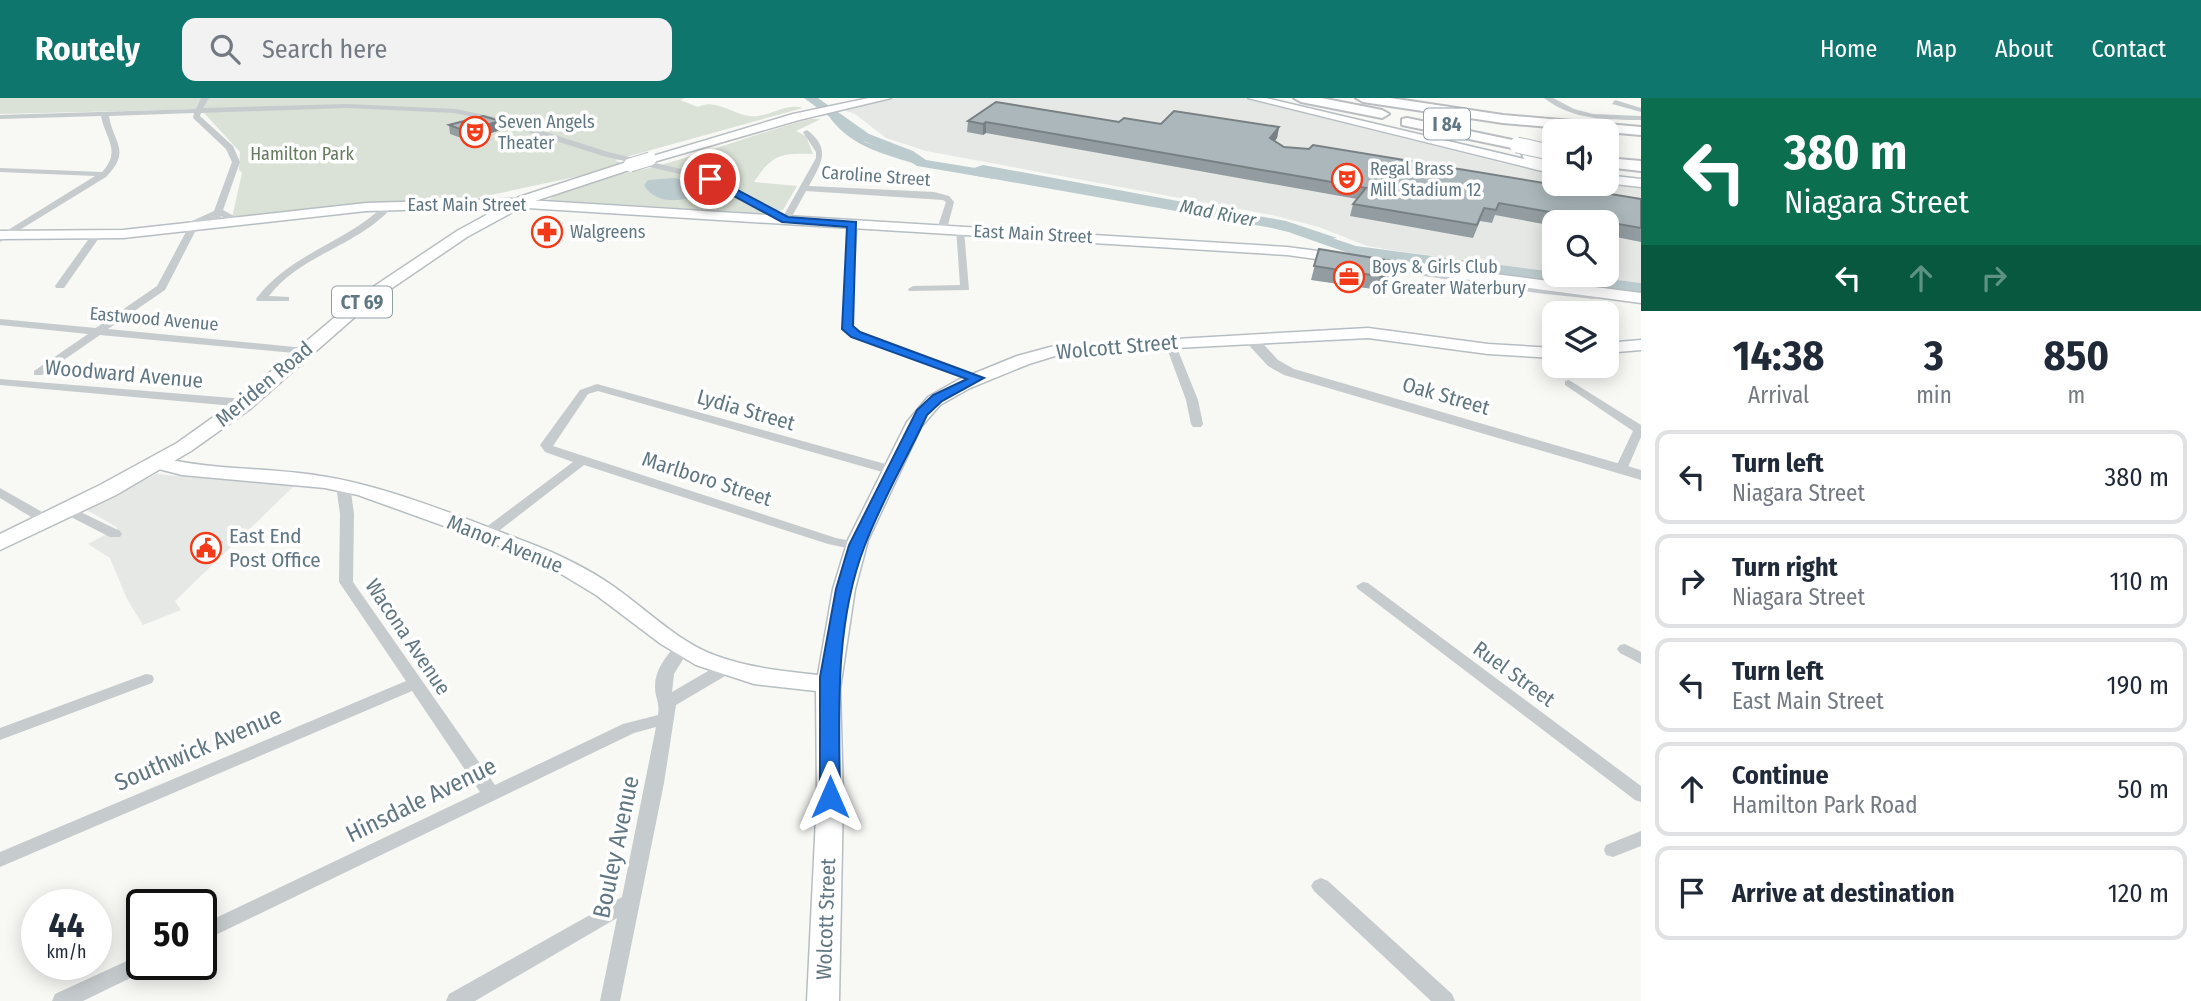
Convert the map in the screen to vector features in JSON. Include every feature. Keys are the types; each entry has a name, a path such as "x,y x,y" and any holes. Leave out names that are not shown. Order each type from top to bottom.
{"highway":[{"name":"I 84","path":"1301,98 1542,128"},
{"path":"1363,98 1495,118 1641,131"},
{"path":"1338,102 1542,153"},
{"name":"I 84","path":"1338,102 1437,123 1542,153"},
{"path":"1619,135 1641,137"},
{"path":"1619,144 1641,145"},
{"path":"1446,146 1542,155"},
{"path":"1619,151 1641,153"},
{"path":"1619,163 1641,166"}],"main road":[{"name":"CT 69","path":"515,204 650,159 814,113 885,98"},
{"path":"1253,98 1446,146 1542,154"},
{"path":"1269,98 1496,152"},
{"path":"1619,179 1641,182"},
{"name":"East Main Street","path":"2,236 96,235 187,228 216,218 251,220 388,206 515,204 1216,246 1354,258 1641,298"},
{"name":"Meriden Road","path":"0,543 158,463 206,432 381,288 450,241 515,204"},
{"name":"Wolcott Street","path":"823,1001 830,797 828,684 844,589 856,545 891,470 921,413 937,398 978,378 1054,351 1170,342 1375,333 1488,349 1542,352"},
{"path":"1619,347 1641,345"},
{"name":"Manor Avenue","path":"158,463 182,469 343,485 533,552 586,578 682,648 726,668 779,680 828,684"}],"street":[{"path":"205,98 196,116 235,155 236,162 216,218"},
{"path":"1548,98 1571,113 1583,116 1641,118"},
{"path":"1626,98 1615,102 1641,110"},
{"path":"0,117 371,106 465,113 507,122 606,154 704,177 786,220 821,156 807,132"},
{"path":"2,236 103,174 117,157 104,117 106,114"},
{"path":"0,123 11,117"},
{"path":"0,170 103,174"},
{"name":"Caroline Street","path":"804,188 934,195 946,198 950,202 942,229"},
{"path":"285,299 261,299 276,280 354,234 380,216 388,206"},
{"path":"853,224 847,327 855,334 978,378"},
{"path":"38,373 161,288 187,228"},
{"path":"913,289 965,288 959,230"},
{"path":"60,286 96,235"},
{"name":"Eastwood Avenue","path":"0,322 305,351"},
{"name":"Oak Street","path":"1250,338 1273,363 1289,372 1641,475"},
{"path":"1170,342 1198,424"},
{"name":"Woodward Avenue","path":"0,382 245,402"},
{"path":"1569,383 1640,430 1621,469"},
{"name":"Lydia Street","path":"547,448 547,443 584,392 590,388 602,388 891,470"},
{"name":"Marlboro Street","path":"547,448 833,541 856,545"},
{"path":"486,534 582,461"},
{"name":"Wacona Avenue","path":"343,485 347,514 346,582 492,794"},
{"path":"0,492 46,520"},
{"path":"68,510 115,534"},
{"name":"Ruel Street","path":"1363,586 1641,795"},
{"name":"Bouley Avenue","path":"610,1001 648,818 666,711 663,692 668,666 682,648"},
{"path":"1625,649 1641,659"},
{"path":"666,711 726,668"},
{"path":"0,734 146,679"},
{"name":"Southwick Avenue","path":"0,860 414,684"},
{"name":"Hinsdale Avenue","path":"217,926 666,711"},
{"path":"1613,850 1641,838"},
{"path":"1321,886 1445,1001"},
{"path":"456,1001 629,902"},
{"path":"61,1001 126,971"}],"shaded area":[{"path":"896,98 1243,98 1542,171 1542,196 1619,196 1619,183 1641,186 1641,283 1619,280 1619,210 1542,210 1542,270 1367,246 1319,227 1272,215 926,151 886,138 855,114 838,108"},
{"path":"156,474 294,486 175,601 181,610 143,625 127,599 110,558 88,544 118,528 87,510"}],"green space":[{"name":"Hamilton Park","path":"0,98 685,98 680,100 698,107 716,105 749,116 789,107 803,108 615,160 621,163 584,175 477,198 332,206 232,218 242,173 239,170 240,152 204,113 206,109 0,114"},
{"path":"811,119 821,119 796,131 806,136 813,154 778,157 754,182 797,186 783,210 758,213 548,200 588,181 661,165"}],"water":[{"path":"983,165 1286,221 1337,238 1321,240 1272,228 972,175 965,171"},
{"path":"675,178 702,186 705,190 690,198 673,200 656,196 644,185 648,180"}],"building":[{"path":"996,102 1119,122 1124,118 1161,124 1174,111 1279,127 1270,138 1284,147 1309,149 1313,145 1542,183 1542,196 1619,195 1641,199 1641,228 1619,224 1619,210 1542,211 1499,203 1496,210 1484,208 1477,225 1353,204 1366,188 968,121"},
{"path":"483,116 500,121 465,131 449,125"},
{"path":"1319,249 1392,261 1390,278 1314,266"}],"waterway":[{"name":"Mad River","path":"810,98 865,137 908,154 922,163 994,175"},
{"path":"836,115 834,118 851,137 886,153 922,163"},
{"name":"Mad River","path":"1296,230 1354,250 1641,288"}],"place":[{"name":"Seven Angels Theater","path":"475,132"},
{"name":"Regal Brass Mill Stadium 12","path":"1347,179"},
{"name":"Walgreens","path":"547,232"},
{"name":"Boys & Girls Club of Greater Waterbury","path":"1349,277"},
{"name":"East End Post Office","path":"206,548"}],"route":[{"path":"710,179 786,220 853,224 847,327 855,334 978,378 937,398 921,413 856,545 844,589 829,677 827,705 830,797"}]}
